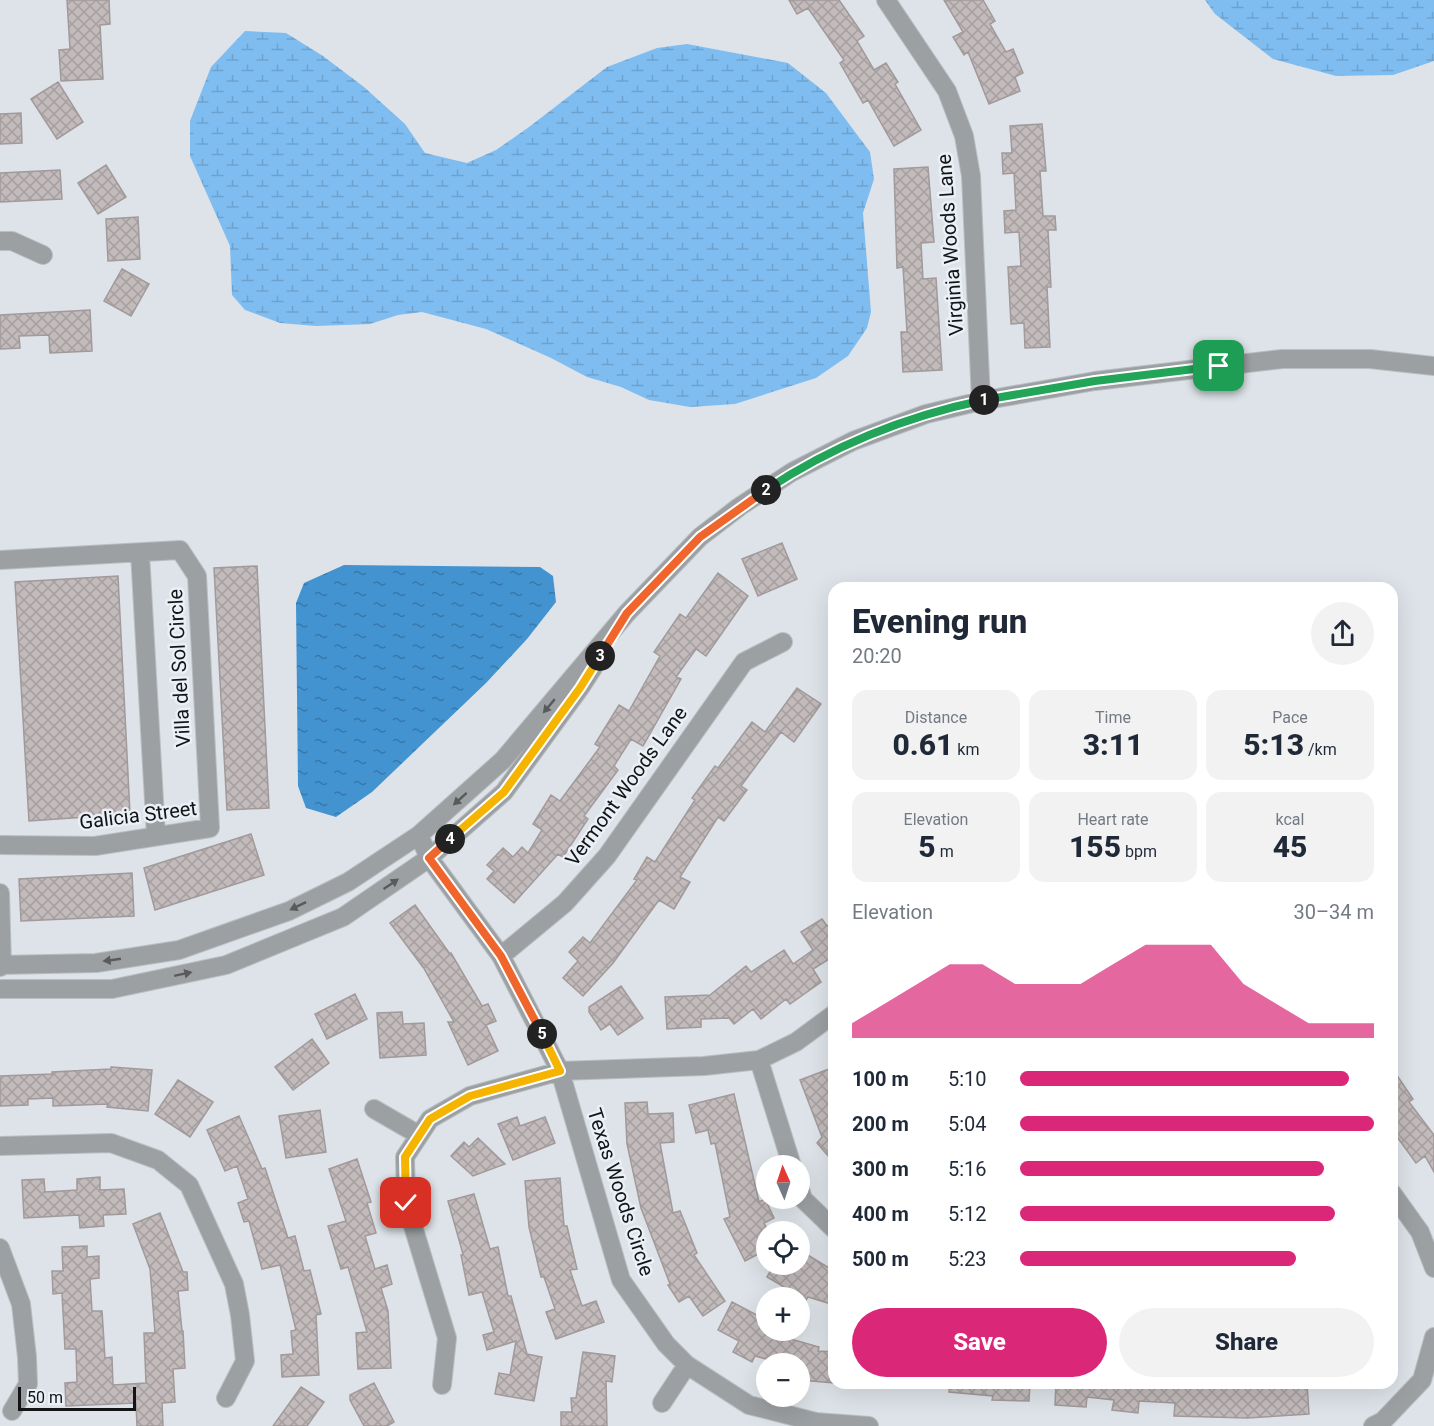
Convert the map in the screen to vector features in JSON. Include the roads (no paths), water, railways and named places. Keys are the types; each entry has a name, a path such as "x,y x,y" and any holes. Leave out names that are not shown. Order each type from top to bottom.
{"street":[{"name":"Virginia Woods Lane","path":"886,0 947,91 964,136 971,176 981,400"},
{"path":"0,241 12,241 44,255"},
{"path":"0,895 1,966 96,963 179,950 290,910 348,882 419,835 503,760 627,613 700,537 739,507 792,472 853,441 926,414 981,400 1095,381 1282,359 1370,359 1434,366"},
{"name":"Villa del Sol Circle","path":"0,560 180,550 197,576 210,828"},
{"name":"Villa del Sol Circle","path":"140,553 156,836"},
{"path":"0,989 112,989 226,964 343,917 429,858 504,792 580,688 627,613"},
{"name":"Vermont Woods Lane","path":"501,956 565,903 607,856 744,662 783,642"},
{"name":"Galicia Street","path":"0,845 95,846 210,828"},
{"name":"Texas Woods Circle","path":"419,835 429,858 501,956 560,1071 621,1280 666,1344 687,1365 749,1405 816,1422 868,1426"},
{"path":"442,1385 447,1338 406,1203 405,1157 430,1119 470,1096 560,1071 704,1066 759,1060 796,1042 828,1018"},
{"path":"759,1060 789,1155"},
{"path":"374,1109 419,1135"},
{"path":"0,1146 111,1143 158,1160 189,1185 234,1284 240,1315 245,1361 226,1398"},
{"path":"1398,1201 1420,1232 1434,1268"},
{"path":"810,1206 828,1223"},
{"path":"0,1248 21,1304 27,1358 28,1384 12,1411"},
{"path":"1373,1426 1383,1421 1422,1380 1434,1337"},
{"path":"662,1403 687,1365"}],"water":[{"path":"344,565 540,567 553,576 556,602 527,639 486,683 372,792 336,817 306,808 298,786 296,603 304,583"}]}
